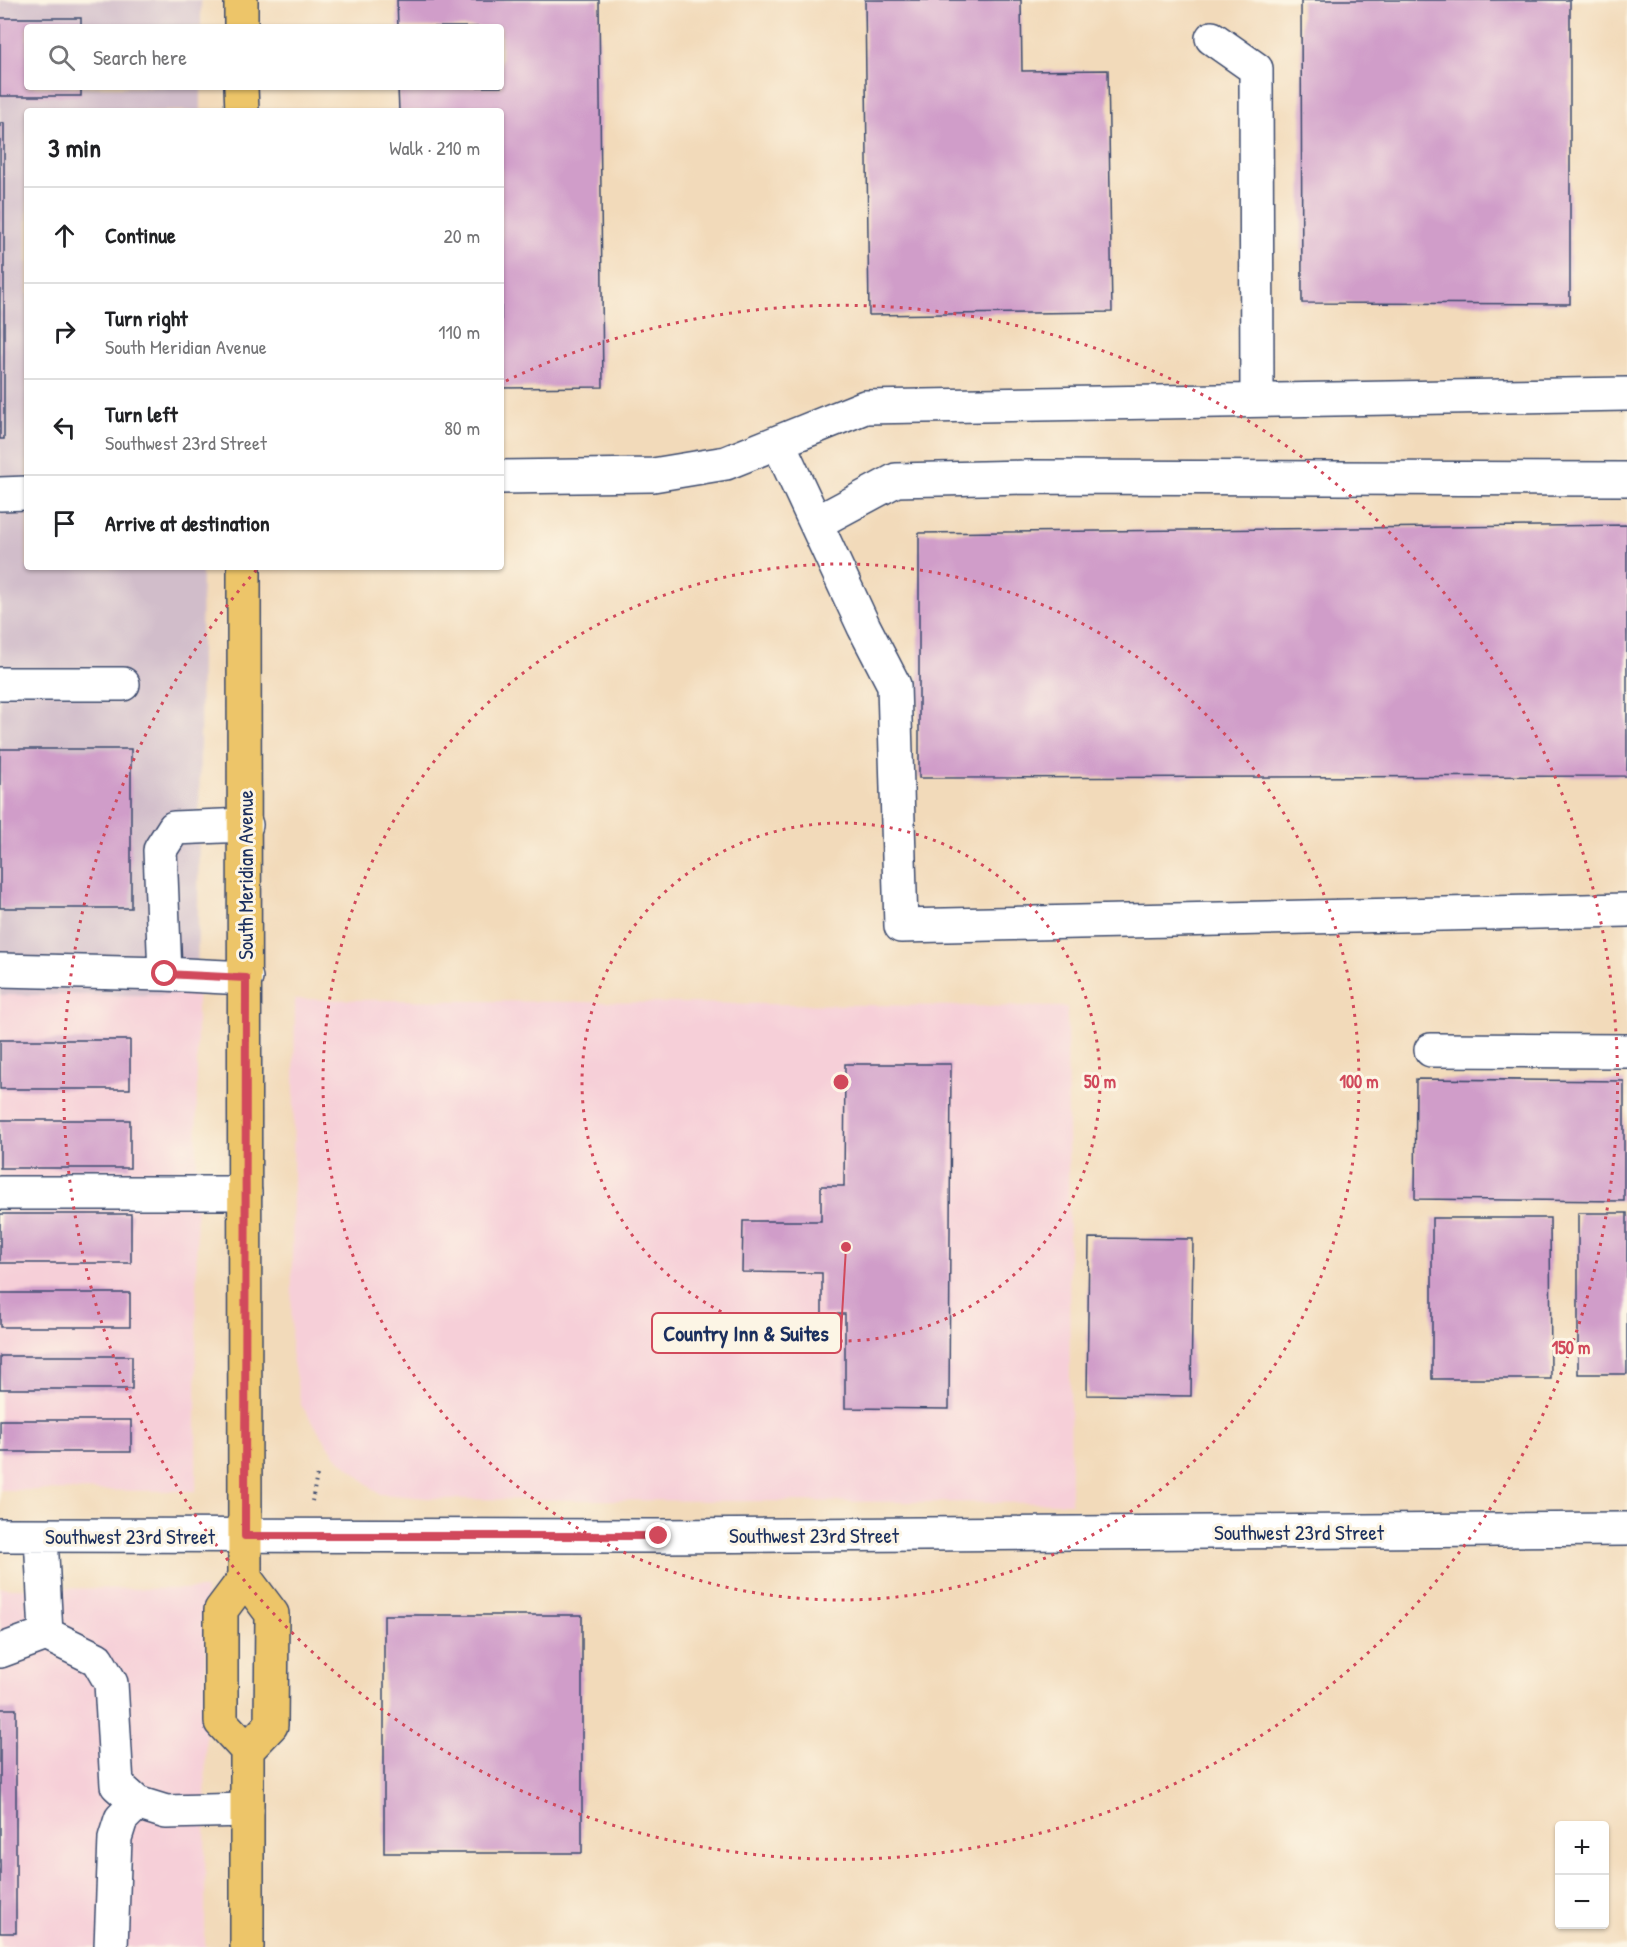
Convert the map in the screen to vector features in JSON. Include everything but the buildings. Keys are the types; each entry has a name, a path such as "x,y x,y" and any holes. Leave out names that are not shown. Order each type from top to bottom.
{"main road":[{"path":"241,0 241,24"},
{"path":"242,90 242,108"},
{"name":"South Meridian Avenue","path":"244,570 245,1578"},
{"path":"247,1750 271,1725 272,1614 245,1578 221,1610 221,1722 247,1750 247,1947"}],"street":[{"path":"1212,38 1256,69 1257,400"},
{"path":"504,477 653,475 726,463 865,407 1627,394"},
{"path":"778,442 864,627 894,685 901,926 1627,910"},
{"path":"816,523 896,480 1027,477 1627,479"},
{"path":"0,494 24,494"},
{"path":"0,684 123,684"},
{"path":"165,974 160,850 174,828 246,825"},
{"path":"0,970 246,978"},
{"path":"1431,1050 1627,1051"},
{"path":"0,1193 245,1193"},
{"name":"Southwest 23rd Street","path":"0,1535 936,1534 1627,1529"},
{"path":"41,1536 46,1634"},
{"path":"0,1651 46,1634 97,1659 111,1683 117,1785 137,1803 166,1812 247,1810"},
{"path":"111,1947 115,1838 121,1819 137,1803"}],"path":[{"path":"312,1503 316,1475"}],"shaded area":[{"path":"0,0 201,0 201,24 24,24 24,90 201,90 201,108 24,108 24,570 202,570 197,995 0,995"},
{"path":"0,995 197,995 196,1491 0,1490"},
{"path":"295,999 1067,1007 1071,1503 439,1499 379,1494 335,1455 301,1405 291,1352"},
{"path":"0,1588 206,1589 205,1947 0,1947"}],"place":[{"name":"Country Inn & Suites","path":"846,1247"}],"route":[{"path":"165,974 246,978 245,1536 659,1536"}]}
